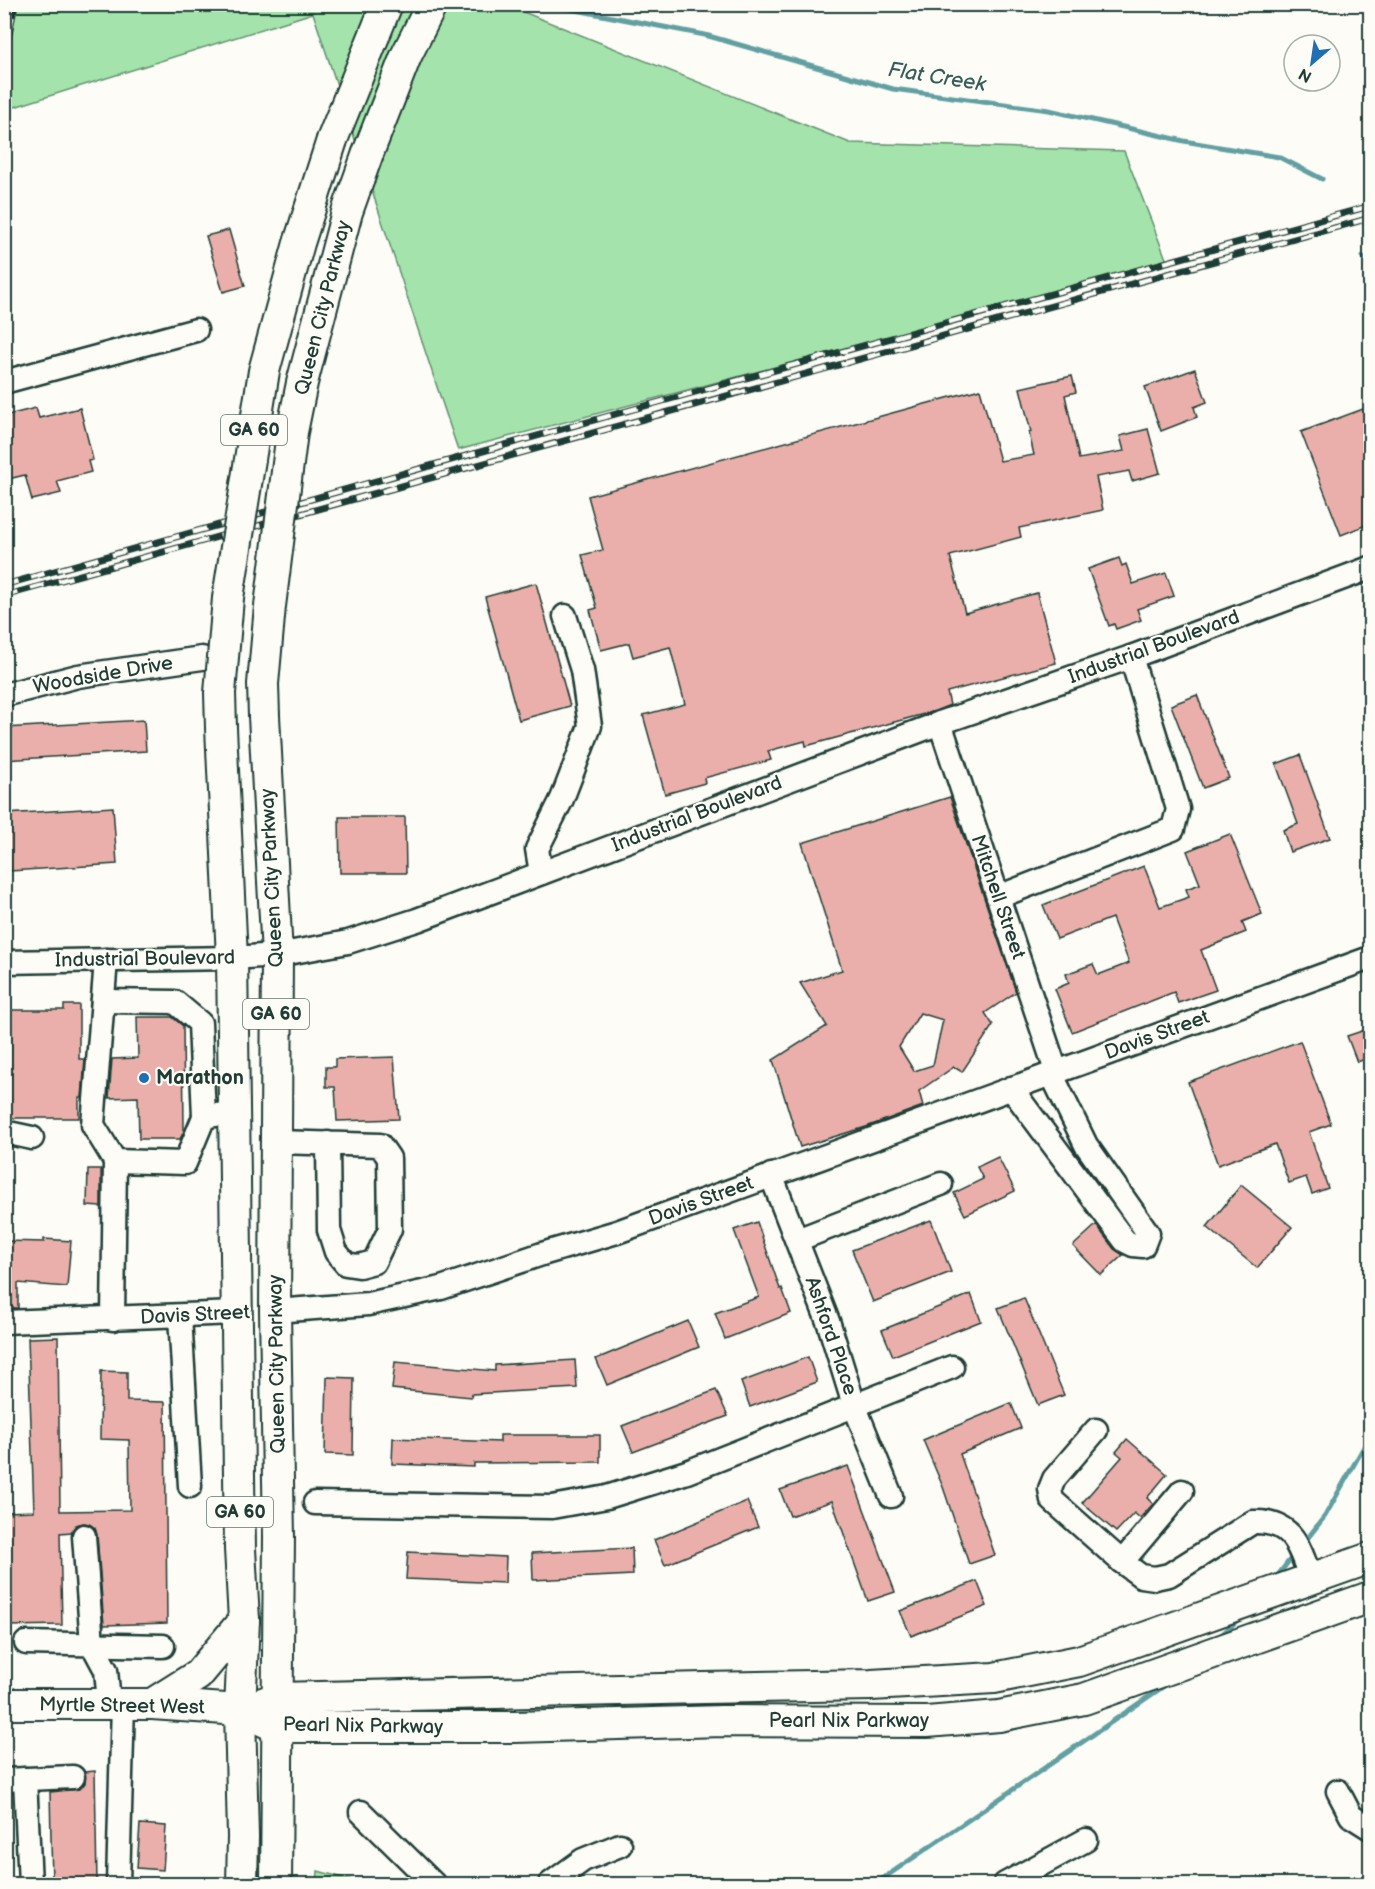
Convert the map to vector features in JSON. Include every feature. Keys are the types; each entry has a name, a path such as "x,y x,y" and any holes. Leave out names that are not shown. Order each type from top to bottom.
{"main road":[{"name":"Queen City Parkway","path":"242,1884 240,1710 244,1620 240,1549 232,958 220,693 228,598 264,371 299,243 332,140 387,4"},
{"name":"Queen City Parkway","path":"276,1884 279,1537 275,1311 277,955 263,684 270,606 292,432 302,383 347,212 406,56 432,4"},
{"name":"Davis Street","path":"236,1313 275,1311"},
{"name":"Pearl Nix Parkway","path":"277,1713 704,1688 872,1685 994,1678 1079,1661 1371,1558"},
{"name":"Pearl Nix Parkway","path":"240,1710 515,1727 722,1721 927,1722 999,1716 1084,1699 1371,1597"},
{"path":"128,1703 198,1676 244,1620"},
{"name":"Myrtle Street West","path":"4,1704 128,1703 240,1710"}],"street":[{"path":"4,382 196,330"},
{"name":"Industrial Boulevard","path":"4,962 232,958 277,955 348,942 417,920 940,723 1131,657 1371,568"},
{"path":"541,873 537,849 562,799 590,726 582,670 565,616"},
{"path":"998,897 1173,829 1178,809 1131,657"},
{"name":"Woodside Drive","path":"4,695 78,676 202,658"},
{"name":"Mitchell Street","path":"940,723 1053,1072 1086,1145 1148,1233 1143,1246 1125,1241 1011,1088"},
{"name":"Davis Street","path":"275,1311 368,1304 441,1288 617,1232 1371,958"},
{"path":"106,960 93,1125 116,1161 113,1319"},
{"path":"103,1001 175,1002 200,1023 204,1117 185,1163 116,1161"},
{"path":"201,1049 233,1046"},
{"path":"204,1117 234,1112"},
{"path":"4,1132 32,1138"},
{"path":"276,1142 328,1143 380,1145 389,1158 390,1229 374,1262 359,1266 346,1264 336,1252 329,1230 328,1143"},
{"name":"Ashford Place","path":"771,1175 829,1324 854,1405 891,1496"},
{"path":"797,1240 940,1184"},
{"name":"Davis Street","path":"4,1322 236,1313"},
{"path":"180,1316 190,1486"},
{"path":"315,1503 552,1507 580,1503 687,1472 952,1367"},
{"path":"1096,1430 1054,1479 1050,1489 1052,1500 1141,1576 1155,1578 1169,1575 1253,1522 1269,1521 1280,1525 1293,1537 1311,1579"},
{"path":"1122,1562 1182,1491"},
{"path":"84,1536 92,1644 128,1703 118,1884"},
{"path":"26,1643 163,1646"},
{"path":"30,1884 15,1780 73,1777"},
{"path":"1338,1791 1351,1816 1371,1828"},
{"path":"360,1812 434,1884"},
{"path":"1005,1884 1086,1840"},
{"path":"550,1884 583,1860 620,1845"}],"green space":[{"path":"5,5 506,5 850,143 1124,151 1168,264 458,450 313,13 5,110"},
{"path":"318,1871 366,1884 317,1884"}],"building":[{"path":"229,230 245,286 223,292 206,236"},
{"path":"1195,369 1207,402 1194,407 1197,417 1161,431 1145,387"},
{"path":"1072,376 1076,392 1065,395 1079,459 1124,451 1120,436 1148,429 1160,473 1132,481 1129,471 1096,477 1103,510 1019,528 1021,537 950,556 965,613 1037,593 1056,663 947,692 950,705 935,711 806,746 805,741 768,751 771,760 704,778 705,783 665,794 643,715 685,704 670,647 633,657 629,643 601,650 590,610 597,608 582,555 603,550 588,496 980,389 1000,461 1034,455 1020,388"},
{"path":"1371,406 1371,523 1341,535 1301,432"},
{"path":"36,408 39,418 80,408 93,460 88,461 91,472 57,481 61,493 32,500 25,475 4,480 4,416"},
{"path":"1119,558 1122,566 1126,564 1133,584 1166,573 1174,596 1137,609 1141,620 1116,629 1114,624 1109,626 1088,569"},
{"path":"536,583 570,706 519,720 485,597"},
{"path":"1197,695 1229,778 1203,788 1171,705"},
{"path":"144,720 146,751 4,760 4,728"},
{"path":"1300,755 1330,838 1290,852 1283,830 1298,824 1276,764"},
{"path":"950,797 1016,992 985,1013 993,1025 962,1072 954,1067 919,1091 923,1106 866,1127 800,1147 773,1060 827,1026 800,983 842,970 802,843","holes":["920,1013 943,1020 933,1065 914,1071 899,1047"]},
{"path":"113,807 117,864 10,871 6,814"},
{"path":"339,817 405,817 406,873 340,873"},
{"path":"1230,834 1262,914 1242,922 1246,932 1201,950 1216,990 1178,1003 1174,992 1072,1032 1055,989 1069,983 1066,974 1093,964 1098,975 1129,963 1112,918 1057,939 1043,905 1144,866 1160,907 1189,897 1186,889 1200,884 1187,851"},
{"path":"64,1005 79,1005 79,1059 85,1059 82,1098 79,1098 79,1118 10,1118 10,1010 64,1010"},
{"name":"Marathon","path":"137,1017 172,1017 183,1026 184,1131 180,1139 139,1139 138,1097 109,1098 112,1059 138,1058"},
{"path":"1371,1028 1371,1057 1357,1062 1347,1036"},
{"path":"1300,1041 1331,1124 1309,1132 1328,1188 1312,1194 1306,1177 1289,1183 1275,1144 1218,1165 1188,1082"},
{"path":"394,1057 399,1119 337,1121 335,1087 326,1087 326,1067 335,1067 335,1059"},
{"path":"998,1157 1015,1191 965,1215 954,1193 983,1179 977,1167"},
{"path":"88,1169 101,1169 101,1207 87,1206"},
{"path":"1241,1185 1292,1227 1257,1268 1207,1227"},
{"path":"931,1220 951,1272 873,1302 852,1250"},
{"path":"757,1222 780,1289 782,1288 791,1313 725,1339 715,1313 759,1297 734,1230"},
{"path":"1096,1225 1114,1249 1123,1255 1101,1275 1073,1246"},
{"path":"44,1239 71,1241 67,1287 18,1283 18,1308 4,1308 4,1241 44,1242"},
{"path":"971,1294 981,1321 893,1356 882,1330"},
{"path":"1024,1298 1064,1395 1038,1405 998,1308"},
{"path":"688,1321 699,1347 607,1385 596,1359"},
{"path":"58,1337 60,1511 130,1510 129,1440 100,1439 101,1371 127,1372 127,1401 165,1402 167,1623 104,1625 97,1535 95,1528 84,1523 76,1525 71,1532 60,1533 62,1625 8,1626 6,1512 34,1511 28,1338"},
{"path":"808,1357 817,1382 750,1407 741,1382"},
{"path":"575,1360 577,1388 472,1394 471,1397 392,1389 395,1362 495,1371 495,1365"},
{"path":"327,1377 354,1378 353,1455 325,1454"},
{"path":"716,1390 728,1416 633,1452 622,1426"},
{"path":"1011,1403 1021,1428 960,1454 995,1555 969,1564 943,1487 923,1440"},
{"path":"500,1435 600,1435 600,1462 474,1463 474,1467 392,1464 393,1438 500,1442"},
{"path":"1127,1439 1167,1474 1147,1498 1153,1504 1140,1518 1134,1513 1116,1532 1082,1503 1122,1457 1116,1452"},
{"path":"848,1466 895,1592 868,1601 832,1501 790,1516 780,1490"},
{"path":"747,1501 758,1527 665,1565 654,1540"},
{"path":"632,1548 633,1575 533,1580 532,1553"},
{"path":"408,1552 506,1557 505,1583 406,1579"},
{"path":"977,1581 987,1606 911,1636 900,1611"},
{"path":"95,1771 97,1884 52,1884 50,1792 80,1789 85,1783 85,1772"},
{"path":"140,1824 166,1826 163,1870 137,1868"}],"waterway":[{"name":"Flat Creek","path":"545,4 705,35 893,89 1049,110 1184,141 1279,157 1322,179"},
{"name":"Flat Creek","path":"1363,257 1370,263"},
{"path":"1303,1544 1325,1516 1370,1436"},
{"path":"1275,1579 1295,1553"},
{"path":"1219,1637 1241,1617"},
{"path":"875,1884 1170,1682"}],"railway":[{"path":"4,58 15,4"},
{"path":"4,585 1370,206"},
{"path":"4,596 1370,218"}],"place":[{"name":"Marathon","path":"144,1078"}]}
